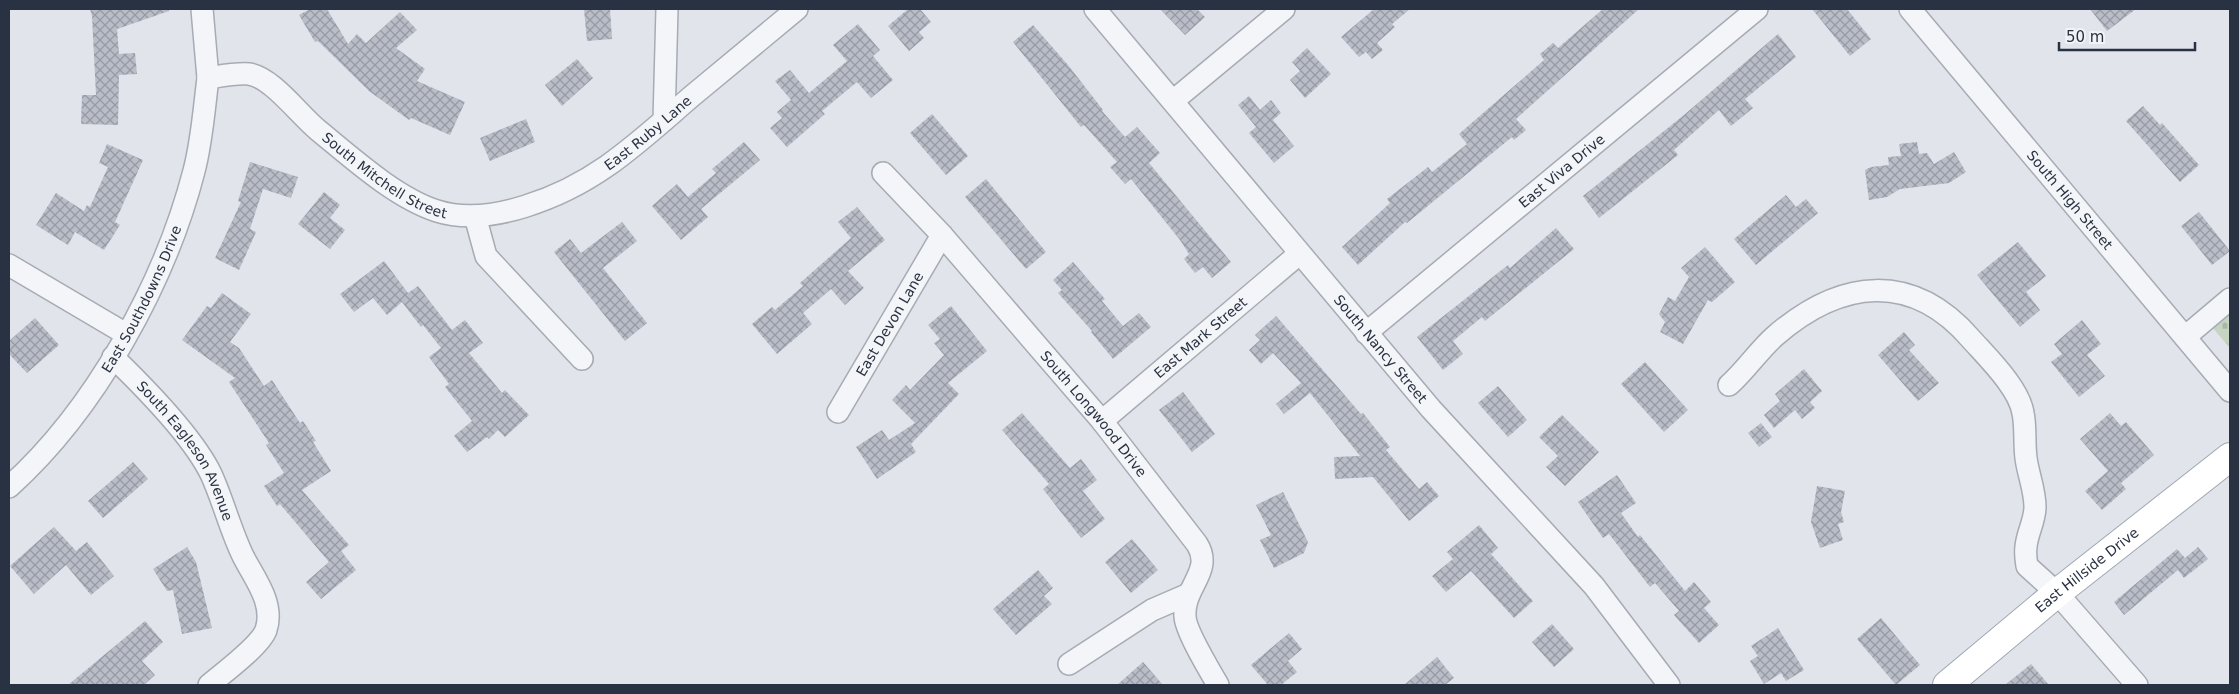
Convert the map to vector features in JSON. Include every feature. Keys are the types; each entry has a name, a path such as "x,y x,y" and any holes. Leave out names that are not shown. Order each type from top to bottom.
{"main road":[{"name":"East Hillside Drive","path":"1948,685 2057,593 2230,457"}],"street":[{"path":"202,9 208,78"},
{"path":"664,120 667,9"},
{"name":"East Ruby Lane","path":"475,216 513,210 563,190 606,167 796,9"},
{"name":"South Nancy Street","path":"1095,9 1299,254 1463,446 1544,530 1594,586 1669,685"},
{"path":"1173,101 1284,9"},
{"name":"East Viva Drive","path":"1366,332 1757,9"},
{"name":"South High Street","path":"1910,9 2230,391"},
{"name":"South Mitchell Street","path":"208,78 251,74 268,82 315,128 364,168 398,191 420,205 439,212 475,216"},
{"name":"East Southdowns Drive","path":"9,487 28,470 60,434 113,357 156,280 186,199 199,145 208,78"},
{"name":"South Longwood Drive","path":"883,173 942,235 1102,421 1201,551 1203,566 1189,594 1185,608 1185,618 1203,659 1218,685"},
{"path":"475,216 486,256 582,359"},
{"name":"East Devon Lane","path":"838,412 942,235"},
{"name":"East Mark Street","path":"1102,421 1299,254"},
{"path":"9,265 126,334"},
{"path":"1729,385 1740,376 1765,346 1790,324 1822,304 1845,295 1864,290 1882,290 1904,294 1939,309 1955,322 1982,351 2020,401 2024,414 2026,458 2035,508 2025,548 2027,566 2057,593 2137,685"},
{"path":"2185,337 2230,299"},
{"name":"South Eagleson Avenue","path":"113,357 193,446 210,474 242,555 264,594 268,621 266,632 234,664 209,685"},
{"path":"1070,664 1152,610 1189,594"}],"green space":[{"path":"2230,288 2230,348 2200,313"}],"building":[{"path":"90,9 169,9 169,11 117,29 119,54 135,53 137,74 119,75 118,125 81,124 82,95 96,95 92,16"},
{"path":"310,9 327,9 348,44 357,34 366,43 400,12 417,30 396,48 425,69 417,81 465,102 450,135 411,118 409,120 369,91 318,41 315,42 299,15"},
{"path":"584,9 610,9 612,39 587,41"},
{"path":"908,9 920,9 931,22 919,32 924,38 909,51 888,26"},
{"path":"1160,9 1197,9 1205,17 1185,35"},
{"path":"1374,9 1410,9 1392,24 1395,27 1377,43 1383,50 1372,59 1366,52 1359,57 1341,37"},
{"path":"1603,9 1639,9 1516,119 1526,130 1514,140 1512,137 1407,223 1405,222 1358,265 1342,247 1390,203 1387,199 1428,167 1432,172 1467,144 1459,134 1544,60 1540,54 1553,43 1558,48"},
{"path":"1812,9 1847,9 1871,39 1850,56"},
{"path":"2090,9 2136,9 2107,31"},
{"path":"858,24 880,50 873,56 893,80 871,98 857,82 822,111 825,114 787,147 770,128 782,118 777,112 791,100 775,81 790,70 809,93 847,61 833,45"},
{"path":"1033,25 1068,65 1102,111 1125,137 1137,127 1160,153 1149,163 1231,262 1212,278 1203,267 1195,273 1184,259 1189,254 1180,240 1131,179 1125,184 1110,167 1117,162 1084,125 1081,127 1013,42"},
{"path":"1778,34 1796,57 1745,99 1753,108 1731,126 1719,110 1674,150 1678,155 1599,218 1583,196 1684,115"},
{"path":"1307,48 1331,74 1305,98 1290,80 1300,71 1292,62"},
{"path":"577,59 593,78 562,106 545,85"},
{"path":"1249,96 1260,110 1271,100 1281,113 1273,120 1294,146 1274,163 1249,133 1256,127 1238,105"},
{"path":"2143,106 2160,125 2162,123 2199,165 2180,182 2126,121"},
{"path":"932,114 968,156 946,175 910,133"},
{"path":"526,119 535,142 490,161 480,138"},
{"path":"744,142 760,160 701,209 708,217 681,240 652,206 677,184 688,197 716,173 712,169"},
{"path":"1917,142 1919,154 1927,153 1934,164 1954,152 1966,172 1949,183 1900,189 1887,197 1869,200 1865,170 1871,167 1889,165 1888,157 1901,156 1899,144"},
{"path":"107,144 143,160 115,222 120,225 104,250 75,232 68,245 36,225 56,193 84,211 87,205 90,207 108,167 99,163"},
{"path":"250,162 298,177 291,198 263,189 250,229 256,232 239,270 215,258 241,202 238,201"},
{"path":"986,179 1046,252 1026,269 965,197"},
{"path":"324,192 340,205 330,218 345,230 330,249 298,224"},
{"path":"1786,195 1796,207 1806,199 1818,213 1756,265 1734,239"},
{"path":"857,207 885,240 848,271 864,288 845,305 831,289 803,313 812,324 777,354 752,324 772,307 775,310 803,286 800,283 851,238 838,222"},
{"path":"2199,212 2230,251 2212,265 2181,226"},
{"path":"622,222 637,241 603,268 647,323 625,341 554,252 570,239 581,253"},
{"path":"1556,228 1574,249 1485,321 1482,317 1453,341 1463,354 1443,370 1417,337 1508,265 1510,268"},
{"path":"2018,242 2046,276 2026,292 2040,310 2020,327 1977,275"},
{"path":"1705,247 1735,282 1712,302 1708,300 1683,344 1660,332 1665,322 1659,314 1668,297 1675,301 1689,277 1681,268"},
{"path":"384,261 408,293 418,286 452,330 465,320 483,343 469,353 502,393 505,390 529,415 505,437 498,430 489,439 487,437 467,452 454,436 472,421 445,387 449,384 429,357 441,348 423,325 421,327 402,302 387,315 373,298 354,312 340,294"},
{"path":"1073,262 1105,299 1102,301 1123,326 1139,313 1151,327 1113,359 1092,331 1058,293 1062,290 1053,280"},
{"path":"222,293 251,314 230,342 239,348 264,386 272,380 300,423 303,421 316,441 313,442 331,471 302,490 349,545 341,551 356,570 321,599 306,582 329,562 280,504 277,506 264,486 284,473 266,445 269,443 229,382 235,378 182,340 207,306 211,308"},
{"path":"951,306 987,351 948,383 959,394 911,444 916,452 877,479 856,447 882,430 889,440 915,423 892,400 906,385 910,390 944,355 934,343 940,339 928,325"},
{"path":"1276,316 1361,414 1363,413 1390,447 1386,450 1419,489 1427,482 1439,496 1409,521 1373,477 1335,479 1334,457 1360,456 1310,393 1284,414 1276,404 1301,383 1273,353 1261,364 1249,350 1260,340 1255,335"},
{"path":"35,318 59,345 27,373 9,354 9,341"},
{"path":"2082,320 2101,344 2087,355 2105,376 2079,397 2051,362 2062,354 2054,344"},
{"path":"1904,332 1915,345 1909,350 1939,383 1918,401 1878,355"},
{"path":"1645,362 1688,410 1664,432 1621,384"},
{"path":"1804,369 1822,391 1810,402 1815,408 1802,419 1795,410 1774,428 1764,415 1780,401 1775,394"},
{"path":"1498,386 1527,420 1508,437 1478,403"},
{"path":"1183,392 1215,434 1192,452 1159,410"},
{"path":"1022,413 1070,468 1081,459 1097,480 1083,491 1105,519 1081,538 1043,489 1049,484 1002,430"},
{"path":"2110,413 2121,426 2126,422 2154,455 2121,483 2126,489 2102,510 2085,491 2108,471 2080,439"},
{"path":"1562,415 1599,452 1565,486 1546,467 1558,456 1539,437"},
{"path":"1761,423 1772,437 1759,447 1748,433"},
{"path":"133,462 148,479 103,518 88,501"},
{"path":"1617,475 1636,503 1621,513 1638,537 1640,535 1685,591 1694,582 1711,602 1704,608 1719,625 1699,643 1674,615 1679,611 1655,583 1650,587 1609,534 1603,538 1578,502"},
{"path":"1817,486 1845,491 1841,512 1844,522 1838,524 1843,540 1820,548 1811,522"},
{"path":"1283,492 1308,542 1304,553 1274,568 1260,540 1271,535 1256,505"},
{"path":"1479,525 1498,548 1491,554 1533,601 1514,618 1471,571 1446,592 1432,576 1453,559 1447,552"},
{"path":"54,527 76,551 87,542 114,576 91,595 66,565 34,594 10,566"},
{"path":"1132,539 1158,570 1131,593 1105,562"},
{"path":"187,547 196,562 212,628 182,634 173,590 167,591 153,569"},
{"path":"2198,547 2208,559 2184,578 2178,570 2124,615 2114,602 2177,549 2185,558"},
{"path":"1038,570 1053,588 1044,596 1052,604 1016,635 993,609"},
{"path":"1881,618 1920,665 1896,685 1857,639"},
{"path":"145,621 163,642 142,661 155,675 144,685 68,685"},
{"path":"1552,624 1574,649 1554,667 1532,642"},
{"path":"1778,628 1804,670 1786,681 1781,673 1764,684 1750,661 1758,656 1751,646"},
{"path":"1289,633 1302,649 1288,661 1297,672 1281,685 1268,685 1251,665"},
{"path":"1437,657 1454,678 1445,685 1404,685"},
{"path":"1143,662 1163,685 1117,685"},
{"path":"2031,664 2049,685 2005,685"}]}
